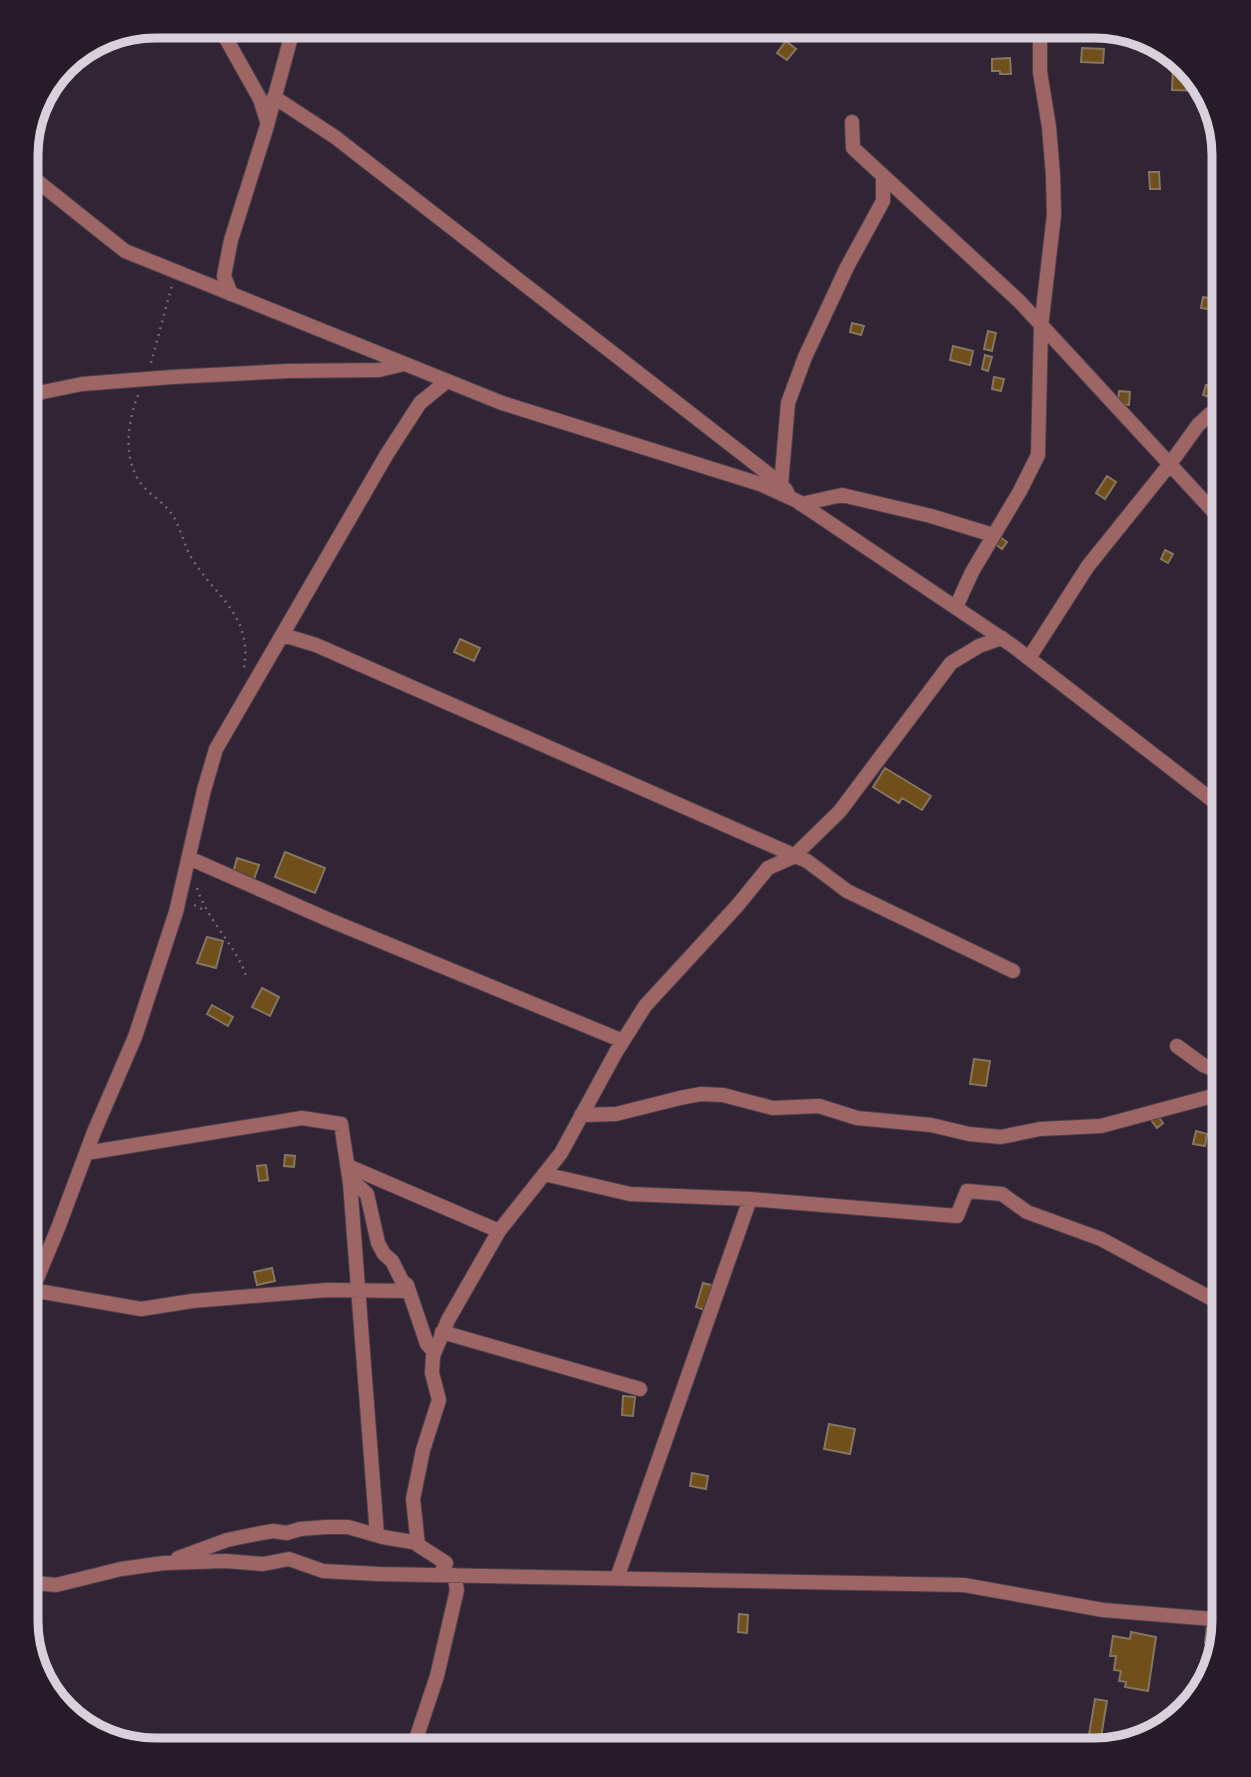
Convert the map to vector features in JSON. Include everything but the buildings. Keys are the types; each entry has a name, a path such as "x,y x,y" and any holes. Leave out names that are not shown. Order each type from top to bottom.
{"street":[{"path":"226,38 260,99 267,121 266,129"},
{"path":"231,294 224,276 230,240 266,129 291,38"},
{"path":"956,607 972,572 1038,456 1041,327 1054,215 1049,127 1040,72 1040,39"},
{"path":"274,97 335,136 529,285 790,495 1029,658 1212,800"},
{"path":"852,122 853,148 1019,301 1212,509"},
{"path":"790,495 788,403 805,357 847,267 883,201 883,176"},
{"path":"39,183 125,251 502,404 790,495 842,495 932,516 993,535"},
{"path":"39,393 82,384 144,379 288,370 379,370 404,364"},
{"path":"38,1274 135,1037 192,860 204,790 216,749 387,454 420,403 447,381"},
{"path":"1029,658 1088,565 1198,425 1212,413"},
{"path":"283,635 316,645 807,861 846,891 1013,971"},
{"path":"418,1543 413,1511 415,1483 439,1400 432,1373 434,1352 442,1332 499,1231 561,1153 645,1006 737,906 768,868 793,857 840,811 951,663 979,646 1002,639"},
{"path":"192,860 327,919 623,1041"},
{"path":"1177,1046 1212,1069"},
{"path":"581,1115 615,1114 701,1094 723,1095 773,1108 819,1106 858,1118 931,1125 970,1134 1001,1137 1040,1129 1101,1126 1212,1097"},
{"path":"86,1153 302,1118 341,1124 350,1183 377,1535"},
{"path":"348,1166 499,1231"},
{"path":"544,1174 630,1194 750,1199 957,1216 967,1191 1002,1194 1027,1212 1101,1239 1212,1299"},
{"path":"350,1183 357,1185 367,1194 378,1243 409,1291 427,1344 434,1352"},
{"path":"617,1578 750,1199"},
{"path":"38,1291 141,1309 192,1301 358,1289 409,1291"},
{"path":"442,1332 640,1389"},
{"path":"164,1563 227,1541 273,1531 288,1533 300,1529 348,1527 418,1543 446,1563 447,1575 457,1590 417,1738"},
{"path":"38,1584 56,1586 121,1569 164,1563 226,1561 263,1564 289,1559 323,1571 964,1584 1103,1610 1212,1619"}],"path":[{"path":"176,271 151,363 135,401 129,441 132,465 143,486 171,513 191,556 238,617 245,646 243,676"},
{"path":"192,860 198,890 207,914 236,953 247,978"}]}
